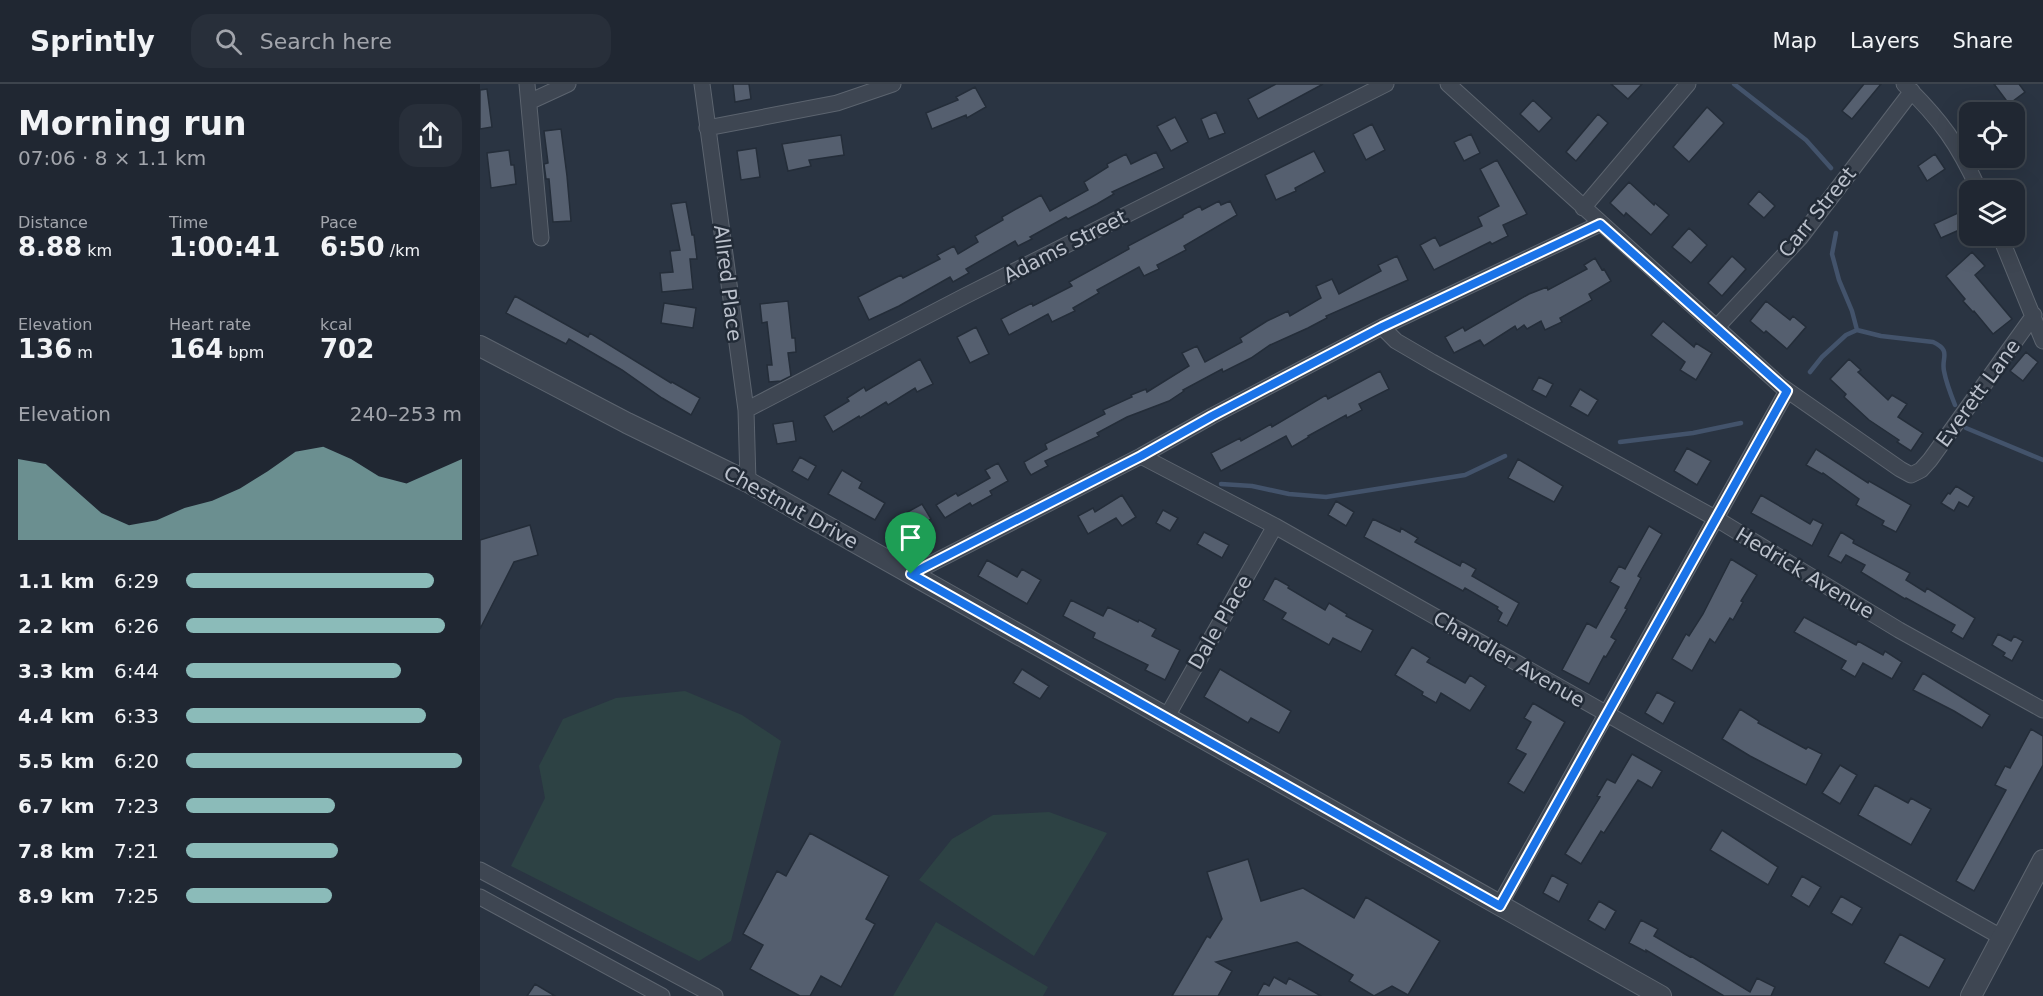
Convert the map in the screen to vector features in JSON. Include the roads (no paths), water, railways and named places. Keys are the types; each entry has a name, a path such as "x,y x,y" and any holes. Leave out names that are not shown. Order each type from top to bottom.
{"street":[{"path":"527,84 541,238"},
{"path":"529,102 568,84"},
{"name":"Allred Place","path":"702,84 746,410 748,482"},
{"path":"708,128 837,103 860,90 893,84"},
{"name":"Adams Street","path":"746,410 965,296 1386,84"},
{"path":"1448,84 1787,391 1500,906"},
{"path":"1583,208 1688,84"},
{"path":"1908,88 1948,131 1975,180"},
{"name":"Carr Street","path":"1717,327 1800,238 1908,88"},
{"path":"911,574 1141,456 1382,327 1600,224"},
{"name":"Everett Lane","path":"2004,246 2043,341"},
{"name":"Everett Lane","path":"1787,391 1911,475 1921,470 2034,315"},
{"name":"Hedrick Avenue","path":"1382,327 1396,341 1432,362 1715,518 1899,630 2043,710"},
{"name":"Chestnut Drive","path":"480,346 627,423 748,482 1661,996"},
{"name":"Chandler Avenue","path":"1141,456 1275,526 2001,937"},
{"name":"Dale Place","path":"1166,718 1275,526"},
{"path":"1971,996 2043,860"},
{"path":"480,870 715,996"},
{"path":"480,897 662,996"}],"waterway":[{"path":"1734,84 1806,140 1831,168"},
{"path":"1836,233 1832,254 1857,330"},
{"path":"1810,372 1822,357 1846,335 1857,330 1881,336 1933,342 1944,351 1944,371 1955,405"},
{"path":"1620,442 1693,433 1741,423"},
{"path":"1966,428 2043,460"},
{"path":"1221,484 1252,486 1289,494 1326,497 1465,475 1505,456"}]}
